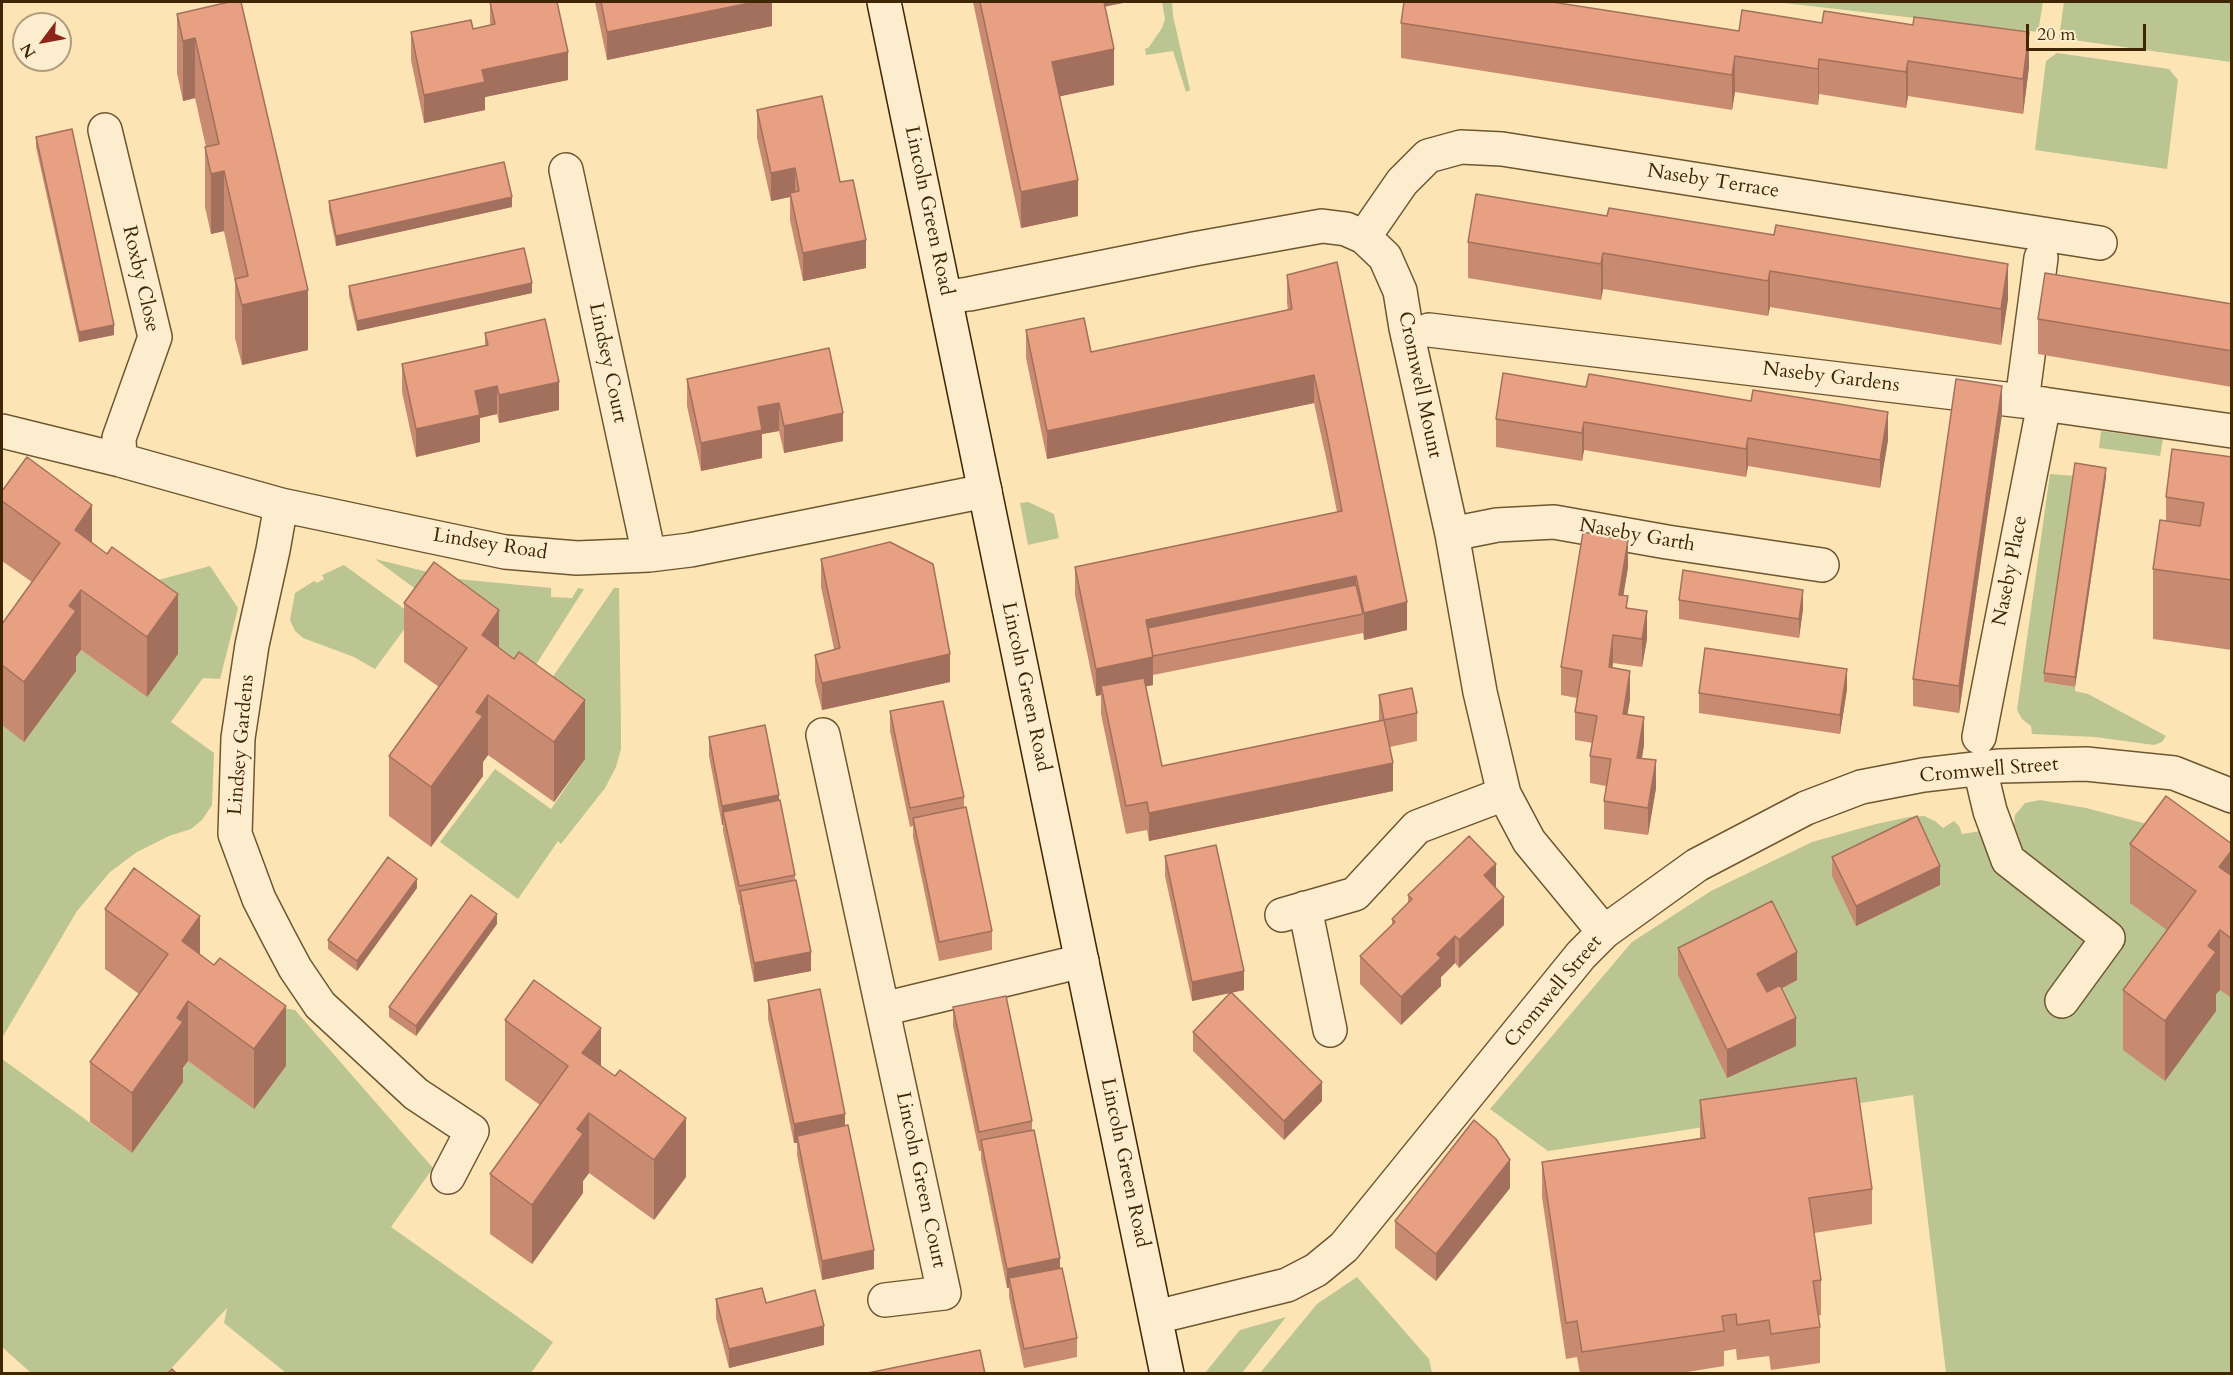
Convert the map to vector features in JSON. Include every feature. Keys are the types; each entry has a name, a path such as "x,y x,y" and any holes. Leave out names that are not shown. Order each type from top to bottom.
{"street":[{"name":"Lincoln Green Road","path":"884,2 1167,1374"},
{"name":"Roxby Close","path":"105,130 155,337 119,438 120,460"},
{"name":"Naseby Terrace","path":"1364,237 1402,182 1428,156 1461,147 1502,149 2100,243"},
{"name":"Lindsey Court","path":"566,170 649,555"},
{"name":"Cromwell Mount","path":"946,297 1322,226 1346,229 1364,237 1385,257 1400,291 1406,328 1452,534 1480,692 1504,794 1529,841 1604,932"},
{"name":"Naseby Place","path":"1979,753 2033,402 2042,258"},
{"name":"Naseby Gardens","path":"1429,330 2033,402 2232,431"},
{"name":"Lindsey Road","path":"2,431 120,460 280,505 505,552 577,558 649,555 701,548 985,491"},
{"name":"Lindsey Gardens","path":"280,505 273,550 252,645 238,738 235,834 259,899 295,968 320,1005 416,1094 472,1131 448,1177"},
{"name":"Naseby Garth","path":"1452,534 1497,525 1554,522 1822,566"},
{"name":"Lincoln Green Court","path":"823,735 944,1293 885,1300"},
{"name":"Cromwell Street","path":"1156,1317 1287,1285 1316,1270 1344,1247 1581,955 1604,932 1697,865 1806,808 1861,787 1923,775 1979,753 2174,773 2232,796"},
{"path":"1979,753 1990,811 2008,860 2108,938 2062,1001"},
{"path":"1330,1030 1293,912 1355,894 1417,827 1504,794"},
{"path":"883,1009 1082,961"}],"green space":[{"path":"1162,2 1172,2 1173,16 1190,90 1186,92 1173,51 1146,55 1145,49 1149,47 1162,28 1165,19"},
{"path":"1775,2 2043,2 2038,32"},
{"path":"2064,2 2231,2 2231,62 2059,38"},
{"path":"2057,53 2169,69 2178,80 2167,169 2035,150 2046,61"},
{"path":"2101,431 2163,439 2160,456 2099,448"},
{"path":"2050,474 2075,476 2044,682 2075,687 2075,691 2088,694 2166,736 2162,742 2154,745 2095,737 2032,734 2031,726 2022,719 2017,710"},
{"path":"1028,502 1054,514 1059,538 1028,545 1020,503"},
{"path":"375,559 444,576 429,599"},
{"path":"344,565 414,616 375,669 354,657 303,638 295,631 290,620 295,593 314,581 317,583 324,579 322,575"},
{"path":"210,566 238,608 220,679 203,678 171,722 214,753 212,805 202,820 191,829 169,836 137,852 110,872 77,911 2,1038 2,725 24,741 81,650 147,697 136,586"},
{"path":"458,579 551,588 551,597 572,598 578,588 584,589 530,674 437,604"},
{"path":"614,588 619,588 621,729 621,749 616,767 605,788 561,844 558,841 518,899 440,842 495,769 551,809 585,759 525,717"},
{"path":"2040,800 2086,808 2231,846 2231,1373 1946,1373 1913,1095 1548,1151 1490,1109 1632,942 1711,891 1812,842 1876,824 1924,816 1943,828 1954,821 1962,834 2014,826 2015,815 2025,803"},
{"path":"267,1005 295,1010 433,1168 391,1227 553,1342 531,1373 286,1373 224,1323 227,1308 167,1373 31,1373 2,1347 2,1059 132,1153 188,1061 254,1108 285,1066"},
{"path":"1357,1277 1429,1359 1432,1373 1260,1373 1317,1304"},
{"path":"1286,1317 1242,1373 1205,1373 1240,1330"}],"building":[{"path":"229,2 241,2 308,290 242,305 235,279 248,276 224,171 211,174 205,147 219,144 195,38 183,41 177,14"},
{"path":"490,2 557,2 568,52 482,70 485,82 424,95 411,32 471,20 473,29 495,24"},
{"path":"601,2 755,2 607,32"},
{"path":"980,2 1104,2 1114,49 1052,62 1078,180 1021,192"},
{"path":"1404,2 1552,2 1739,31 1742,10 1822,23 1824,11 1913,25 1914,17 2029,32 2023,79 1908,61 1906,72 1819,59 1818,69 1735,56 1732,75 1401,23"},
{"path":"822,96 840,182 853,180 866,240 803,253 790,193 799,191 795,168 771,173 757,110"},
{"path":"72,129 114,325 79,332 36,137"},
{"path":"504,162 512,197 336,236 329,201"},
{"path":"1476,194 1607,216 1609,208 1774,235 1776,225 2008,264 2001,309 1770,271 1768,281 1603,253 1601,264 1468,242"},
{"path":"524,248 532,283 357,321 349,286"},
{"path":"1337,262 1407,602 1364,613 1356,576 1146,620 1153,657 1096,669 1075,567 1342,511 1327,434 1314,375 1047,431 1026,330 1084,318 1091,352 1292,309 1287,275"},
{"path":"2045,273 2232,304 2232,351 2038,319"},
{"path":"545,319 559,382 499,395 497,386 475,391 480,415 416,429 402,364 488,345 485,333"},
{"path":"829,348 843,413 784,426 779,403 758,407 762,430 701,443 687,379"},
{"path":"1503,373 1586,387 1589,374 1751,401 1753,390 1888,412 1880,460 1748,438 1746,449 1584,422 1582,433 1496,419"},
{"path":"1956,379 2002,386 1959,686 1913,679"},
{"path":"2172,449 2232,457 2232,580 2153,569 2160,520 2200,526 2204,503 2166,497"},
{"path":"27,457 92,505 75,530 107,554 112,547 178,594 147,637 81,590 69,606 76,611 24,682 2,665 2,624 60,543 2,501 2,491"},
{"path":"2075,463 2106,468 2075,677 2044,673"},
{"path":"1583,532 1628,540 1619,595 1628,596 1626,608 1647,611 1642,639 1613,635 1609,667 1630,671 1623,714 1644,717 1637,758 1656,760 1648,808 1604,801 1611,759 1590,756 1597,716 1575,712 1582,671 1561,667"},
{"path":"890,542 933,564 950,654 822,683 815,655 840,648 821,559"},
{"path":"434,562 499,610 482,635 514,659 519,652 585,700 554,742 488,695 476,712 483,716 431,787 389,756 467,648 404,603"},
{"path":"1683,570 1803,590 1799,619 1679,600"},
{"path":"1356,585 1363,614 1153,656 1148,628"},
{"path":"1705,648 1847,669 1840,715 1699,693"},
{"path":"1144,678 1162,766 1384,720 1393,763 1149,813 1147,802 1126,806 1101,686"},
{"path":"1412,688 1417,713 1384,720 1379,695"},
{"path":"943,701 964,797 910,808 890,711"},
{"path":"765,725 779,795 722,806 709,737"},
{"path":"2166,796 2232,844 2232,850 2219,867 2232,876 2232,939 2220,930 2208,946 2216,952 2165,1021 2123,990 2196,891 2130,844"},
{"path":"780,800 795,875 739,886 723,812"},
{"path":"966,807 992,931 939,942 913,818"},
{"path":"1917,816 1940,866 1856,906 1832,857"},
{"path":"1469,836 1496,864 1484,875 1504,897 1459,940 1455,936 1437,954 1441,958 1401,997 1360,956 1395,922 1392,919 1412,899 1408,895"},
{"path":"1216,845 1244,971 1192,982 1165,856"},
{"path":"388,857 417,879 357,961 328,940"},
{"path":"134,868 200,916 182,941 214,965 220,958 286,1006 254,1049 188,1001 177,1018 183,1022 132,1093 90,1062 168,954 105,909"},
{"path":"796,880 811,952 754,963 740,891"},
{"path":"471,895 497,914 416,1026 389,1007"},
{"path":"1772,901 1797,952 1757,974 1767,992 1780,985 1796,1018 1727,1050 1678,948"},
{"path":"534,980 601,1028 582,1053 615,1076 620,1070 686,1118 654,1160 589,1113 577,1129 583,1134 532,1205 490,1174 568,1066 505,1020"},
{"path":"820,989 845,1114 794,1124 768,1000"},
{"path":"1231,992 1322,1082 1284,1121 1193,1032"},
{"path":"1006,996 1032,1121 979,1132 953,1007"},
{"path":"1856,1078 1872,1189 1809,1198 1821,1280 1813,1281 1820,1327 1771,1334 1769,1320 1737,1325 1736,1314 1722,1316 1724,1331 1582,1352 1577,1321 1566,1323 1542,1162 1705,1138 1700,1100"},
{"path":"1474,1120 1496,1139 1510,1160 1436,1254 1395,1221"},
{"path":"848,1125 874,1250 822,1261 797,1136"},
{"path":"1034,1130 1060,1258 1007,1269 981,1140"},
{"path":"1062,1268 1077,1338 1024,1349 1009,1278"},
{"path":"762,1288 766,1303 815,1290 824,1326 729,1349 716,1299"},
{"path":"980,1350 985,1374 863,1374"},
{"path":"172,1369 177,1374 167,1374"}]}
